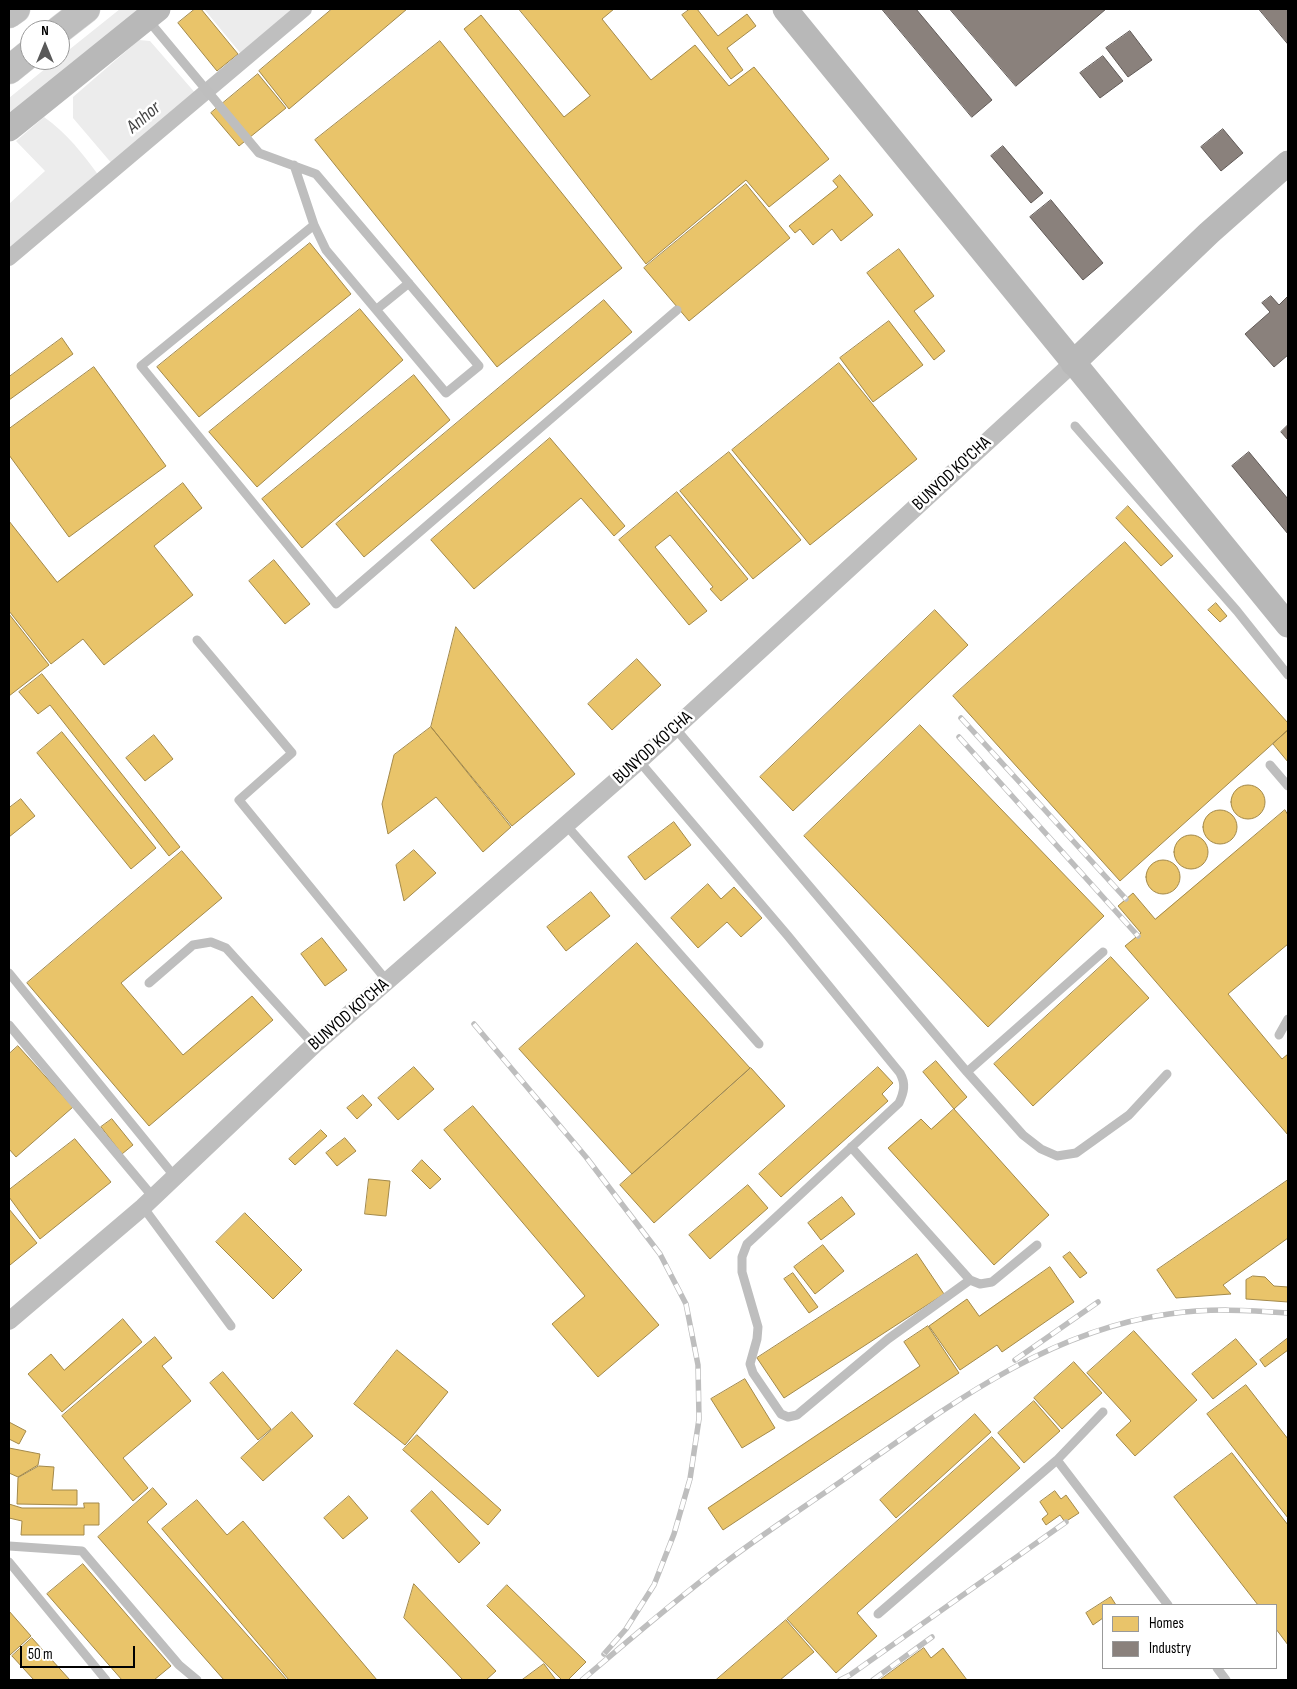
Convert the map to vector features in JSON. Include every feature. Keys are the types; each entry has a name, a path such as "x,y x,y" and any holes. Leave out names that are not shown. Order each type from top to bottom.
{"main road":[{"path":"9,14 16,9"},
{"path":"70,21 86,9"},
{"path":"9,70 20,61"}],"street":[{"path":"785,9 1288,625"},
{"path":"9,129 152,13"},
{"name":"BUNYOD KO'CHA","path":"9,1321 148,1202 314,1045 639,761 1073,363 1209,233 1288,163"}],"lane":[{"path":"152,13 259,153 294,165 316,174 479,366 446,393 326,250 314,225 294,165"},
{"path":"314,225 140,366 336,604 677,310"},
{"path":"377,309 409,283"},
{"path":"1075,426 1236,611 1288,675"},
{"path":"197,640 292,753 239,800 387,981"},
{"path":"675,728 967,1072 1023,1135 1041,1149 1057,1156 1076,1153 1129,1115 1167,1074"},
{"path":"639,761 788,936 900,1073 904,1082 904,1093 899,1103 747,1244 742,1257 742,1272 758,1327 757,1339 750,1364 753,1373 781,1414 788,1417 797,1415 888,1339 970,1280"},
{"path":"1270,765 1288,786"},
{"path":"566,825 759,1044"},
{"path":"149,983 193,945 211,942 226,948 314,1045"},
{"path":"967,1072 1103,952"},
{"path":"9,973 175,1176"},
{"path":"1278,1034 1288,1019"},
{"path":"9,1025 148,1202 231,1326"},
{"path":"852,1147 970,1280 980,1284 992,1282 1038,1245"},
{"path":"878,1614 1056,1460 1103,1412"},
{"path":"1056,1460 1167,1604"},
{"path":"9,1546 82,1551 179,1665 197,1680"},
{"path":"9,1562 106,1680"},
{"path":"1218,1669 1226,1680"}],"shaded area":[{"path":"120,9 140,9 70,65 70,49"},
{"path":"204,9 298,9 242,55"},
{"path":"139,40 150,41 197,95 113,165 73,118 73,97"},
{"path":"44,70 64,70 9,114 9,98"},
{"path":"44,117 81,152 99,176 9,250 9,204 45,171 16,141"}],"building: Homes":[{"path":"195,9 201,9 238,54 217,71 178,23"},
{"path":"332,9 407,9 289,109 259,71"},
{"path":"519,9 614,9 602,19 651,80 695,45 729,86 754,67 829,159 769,207 746,180 646,264 464,29 481,15 564,117 590,96"},
{"path":"690,9 697,9 718,36 747,14 756,26 727,48 743,70 731,79 682,15"},
{"path":"440,41 622,268 497,367 315,140"},
{"path":"258,74 286,108 239,146 211,113"},
{"path":"840,175 873,215 841,241 832,229 813,245 800,229 795,233 789,226 838,187 833,181"},
{"path":"746,184 790,238 689,321 644,268"},
{"path":"310,243 351,294 199,417 157,367"},
{"path":"899,249 934,296 914,311 945,351 934,360 867,273"},
{"path":"604,300 632,332 364,557 336,524"},
{"path":"360,309 403,360 257,487 209,432"},
{"path":"889,321 923,365 873,402 840,358"},
{"path":"62,338 73,354 9,400 9,377"},
{"path":"839,363 917,459 810,545 732,450"},
{"path":"94,367 166,466 69,537 9,455 9,429"},
{"path":"414,375 450,420 302,548 262,499"},
{"path":"550,438 625,526 614,536 581,498 474,589 431,540"},
{"path":"729,452 801,540 753,579 680,491"},
{"path":"183,483 202,508 154,546 193,595 104,665 83,639 51,664 9,611 9,521 57,582"},
{"path":"677,492 748,579 721,601 710,589 713,587 670,535 655,547 707,611 689,625 619,540"},
{"path":"1128,506 1173,556 1161,566 1116,518"},
{"path":"1125,542 1288,723 1288,730 1120,881 953,696"},
{"path":"274,560 310,604 285,624 249,581"},
{"path":"1216,603 1227,616 1220,622 1208,610"},
{"path":"935,610 968,645 793,811 760,777"},
{"path":"9,614 49,665 9,696"},
{"path":"456,627 575,774 512,826 431,727"},
{"path":"637,659 661,685 612,730 588,704"},
{"path":"42,674 180,847 169,856 50,705 38,714 19,692"},
{"path":"920,725 1104,916 988,1027 804,836"},
{"path":"431,727 511,827 483,852 436,797 388,834 382,804 394,755"},
{"path":"1288,730 1288,762 1273,744"},
{"path":"62,732 156,848 131,869 37,753"},
{"path":"154,735 173,759 145,781 126,758"},
{"path":"1248,785 1255,786 1260,790 1264,795 1264,809 1260,814 1255,818 1248,819 1241,818 1236,814 1232,809 1231,802 1232,795 1236,790 1241,786"},
{"path":"21,799 35,816 9,837 9,808"},
{"path":"1220,810 1227,811 1232,815 1236,820 1236,834 1232,839 1227,843 1220,844 1213,843 1208,839 1204,834 1203,827 1204,820 1208,815 1213,811"},
{"path":"1285,810 1288,815 1288,944 1228,994 1282,1059 1288,1054 1288,1135 1125,946 1141,933 1118,906 1133,893 1155,919"},
{"path":"674,822 691,845 645,880 628,857"},
{"path":"1191,835 1198,836 1203,840 1207,845 1207,859 1203,864 1198,868 1191,869 1184,868 1179,864 1175,859 1174,852 1175,845 1179,840 1184,836"},
{"path":"414,850 436,873 404,901 396,865"},
{"path":"182,851 222,898 121,983 183,1055 252,996 273,1020 149,1126 27,983"},
{"path":"1163,860 1170,861 1175,865 1179,870 1179,884 1175,889 1170,893 1163,894 1156,893 1151,889 1147,884 1146,877 1147,870 1151,865 1156,861"},
{"path":"708,884 721,899 734,887 762,918 741,937 727,922 698,948 671,918"},
{"path":"591,892 610,916 566,951 547,927"},
{"path":"322,938 347,970 325,986 301,954"},
{"path":"637,943 750,1068 632,1174 519,1049"},
{"path":"1111,957 1149,998 1033,1106 994,1064"},
{"path":"18,1046 73,1107 16,1157 9,1149 9,1054"},
{"path":"936,1061 967,1097 954,1109 923,1072"},
{"path":"414,1067 434,1089 398,1120 378,1098"},
{"path":"878,1067 893,1083 882,1094 888,1101 781,1197 759,1174"},
{"path":"751,1068 785,1106 654,1223 620,1185"},
{"path":"363,1095 372,1105 357,1119 347,1108"},
{"path":"473,1106 659,1325 598,1377 552,1324 585,1296 444,1130"},
{"path":"954,1109 1049,1215 994,1265 888,1148 921,1119 931,1129"},
{"path":"112,1119 133,1145 122,1154 101,1127"},
{"path":"321,1130 327,1136 295,1165 289,1159"},
{"path":"345,1138 356,1151 337,1166 326,1153"},
{"path":"75,1139 111,1182 40,1239 9,1197 9,1190"},
{"path":"422,1160 441,1179 430,1189 412,1171"},
{"path":"369,1179 390,1181 386,1216 365,1214"},
{"path":"1288,1180 1288,1238 1223,1285 1231,1294 1176,1298 1157,1270"},
{"path":"748,1185 768,1208 710,1259 689,1235"},
{"path":"842,1197 855,1214 821,1240 808,1223"},
{"path":"9,1209 37,1243 10,1265 9,1263"},
{"path":"245,1213 302,1270 273,1299 216,1242"},
{"path":"823,1245 844,1271 815,1294 794,1267"},
{"path":"1070,1252 1087,1273 1080,1278 1063,1257"},
{"path":"917,1254 944,1294 784,1398 757,1358"},
{"path":"1050,1267 1074,1302 1002,1352 997,1345 960,1370 929,1326 967,1299 979,1316"},
{"path":"793,1273 818,1307 809,1313 784,1279"},
{"path":"1253,1276 1265,1277 1274,1286 1288,1287 1288,1302 1246,1299 1246,1280"},
{"path":"123,1319 142,1342 62,1412 28,1374 51,1354 64,1370"},
{"path":"928,1326 959,1373 723,1530 708,1508 920,1366 904,1342"},
{"path":"1134,1331 1197,1400 1135,1456 1116,1435 1131,1421 1087,1373"},
{"path":"155,1337 172,1358 162,1366 191,1401 123,1458 148,1488 133,1501 62,1416"},
{"path":"1288,1338 1288,1350 1265,1367 1260,1360"},
{"path":"1236,1339 1257,1364 1213,1399 1192,1374"},
{"path":"397,1350 448,1392 405,1445 354,1404"},
{"path":"1074,1362 1102,1393 1062,1429 1034,1398"},
{"path":"223,1372 271,1429 258,1440 210,1383"},
{"path":"745,1379 775,1428 742,1448 711,1399"},
{"path":"1246,1385 1288,1439 1288,1518 1207,1414"},
{"path":"1034,1401 1060,1431 1024,1463 998,1433"},
{"path":"292,1412 313,1436 263,1481 241,1458"},
{"path":"975,1414 991,1432 896,1518 880,1500"},
{"path":"9,1422 26,1431 19,1444 9,1439"},
{"path":"417,1435 501,1510 488,1525 403,1450"},
{"path":"992,1437 1020,1468 857,1613 877,1636 836,1673 787,1619"},
{"path":"9,1448 40,1454 38,1465 18,1477 9,1473"},
{"path":"1232,1453 1288,1525 1288,1645 1277,1630 1277,1604 1257,1604 1174,1497"},
{"path":"39,1466 54,1467 52,1490 77,1490 77,1505 17,1504 18,1478"},
{"path":"153,1488 167,1504 147,1522 287,1680 224,1680 98,1537"},
{"path":"432,1491 480,1543 459,1563 411,1511"},
{"path":"1055,1491 1061,1499 1066,1495 1079,1513 1065,1522 1060,1515 1046,1525 1042,1519 1048,1514 1040,1502"},
{"path":"349,1496 368,1518 343,1539 324,1518"},
{"path":"197,1500 227,1535 243,1521 377,1680 289,1680 162,1529"},
{"path":"84,1503 99,1503 99,1525 84,1525 84,1535 21,1535 22,1521 9,1518 9,1504 22,1508 84,1508"},
{"path":"83,1564 171,1666 154,1680 122,1680 47,1594"},
{"path":"414,1584 496,1671 486,1680 463,1680 404,1618"},
{"path":"507,1585 586,1662 568,1680 562,1680 487,1606"},
{"path":"1111,1597 1115,1604 1102,1604 1102,1619 1093,1625 1086,1613"},
{"path":"9,1611 31,1636 10,1655 9,1653"},
{"path":"786,1620 814,1652 780,1680 716,1680"},
{"path":"32,1638 70,1680 34,1680 12,1656"},
{"path":"924,1648 931,1658 943,1648 967,1680 880,1680"},
{"path":"544,1664 556,1680 522,1680"}],"building: Industry":[{"path":"882,9 916,9 992,100 972,117"},
{"path":"950,9 1106,9 1016,86"},
{"path":"1259,9 1288,9 1288,44"},
{"path":"1130,31 1152,60 1128,77 1106,48"},
{"path":"1103,56 1123,81 1100,98 1080,73"},
{"path":"1223,129 1243,153 1221,171 1201,147"},
{"path":"1003,146 1043,193 1031,203 991,156"},
{"path":"1051,200 1103,263 1083,280 1030,217"},
{"path":"1271,296 1279,305 1288,296 1288,355 1274,367 1245,334 1270,312 1262,303"},
{"path":"1288,425 1288,440 1281,432"},
{"path":"1249,452 1288,499 1288,534 1232,466"}],"waterway":[{"name":"Anhor","path":"9,258 304,9"}],"railway":[{"path":"961,718 1126,899"},
{"path":"959,737 1138,936"},
{"path":"474,1024 586,1157 660,1254 686,1304 698,1365 699,1419 690,1479 674,1534 654,1585 626,1629 604,1654"},
{"path":"1015,1360 1098,1302"},
{"path":"582,1680 686,1593 752,1543 957,1401 1037,1356 1079,1337 1123,1323 1169,1314 1229,1310 1288,1313"},
{"path":"840,1680 850,1675 1066,1522"},
{"path":"873,1680 932,1637"}]}
